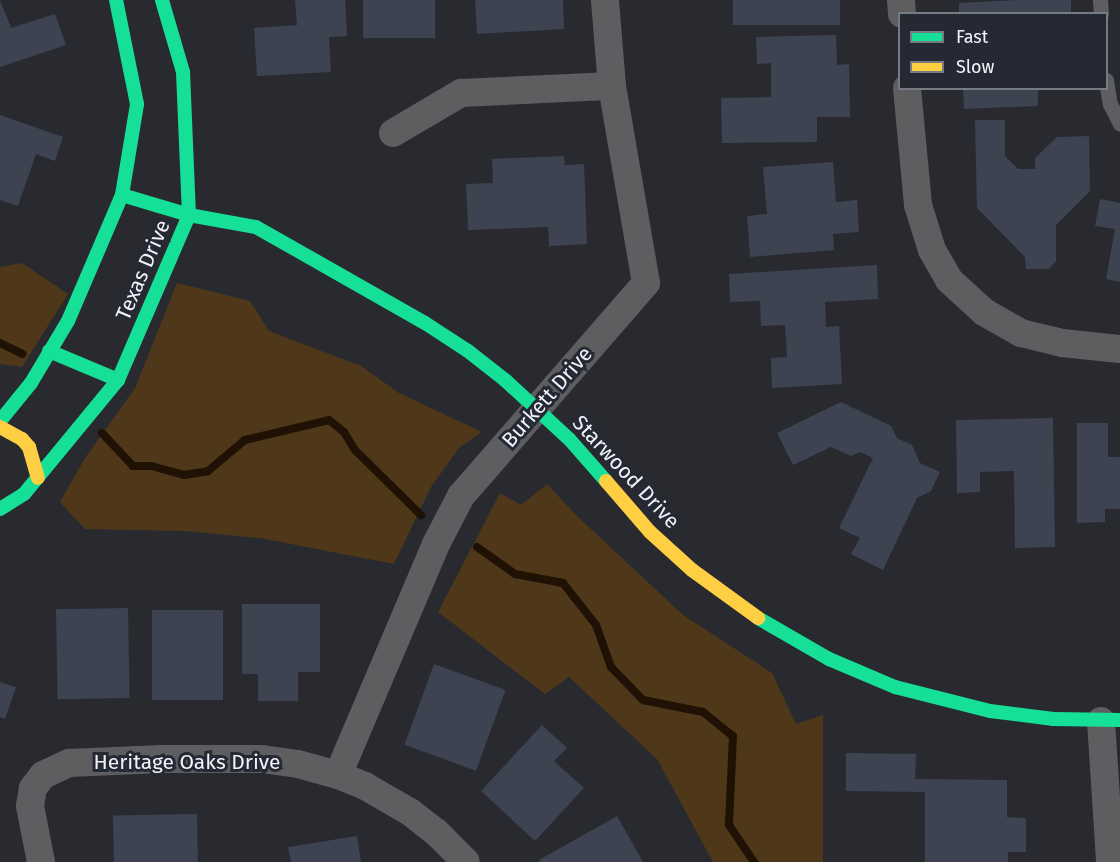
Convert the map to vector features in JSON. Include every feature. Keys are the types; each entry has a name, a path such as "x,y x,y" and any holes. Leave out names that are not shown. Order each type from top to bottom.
{"street":[{"path":"0,421 17,402 68,321 122,195 137,104 116,0"},
{"name":"Texas Drive","path":"0,509 24,494 118,381 189,215 183,72 162,0"},
{"name":"Burkett Drive","path":"338,775 447,521 461,496 646,283 612,86 605,0"},
{"path":"393,133 461,93 612,86"},
{"path":"907,90 914,189 926,236 939,266 949,280 984,312 1021,333 1040,338 1120,349"},
{"name":"Starwood Drive","path":"122,195 189,215 256,227 424,323 477,358 538,410 593,464 650,532 677,557 722,595 776,630 846,666 895,687 937,699 1023,716 1111,721"},
{"path":"49,351 118,381"},
{"path":"0,427 22,439 29,447 38,478"},
{"path":"1110,862 1111,721"},
{"name":"Heritage Oaks Drive","path":"41,862 30,815 33,788 43,774 52,768 83,761 262,759 298,764 338,775 410,812 436,832 466,862"}],"lane":[{"path":"1108,88 1110,104 1120,124"}],"shaded area":[{"path":"22,263 68,294 22,367 0,364 0,267"},
{"path":"177,283 250,301 269,331 361,366 399,393 482,432 459,448 431,487 394,564 260,538 184,531 85,529 60,502 85,458 135,388"},
{"path":"547,484 577,516 683,615 772,673 796,724 823,715 823,862 713,862 657,759 569,677 545,694 438,612 500,493 521,505"}],"building":[{"path":"0,0 11,28 55,14 66,45 0,67"},
{"path":"295,0 345,0 347,36 329,37 331,72 257,76 254,28 297,25"},
{"path":"363,0 435,0 435,38 363,38"},
{"path":"475,0 563,0 564,29 477,34"},
{"path":"733,0 840,0 840,25 733,25"},
{"path":"1071,0 1071,12 959,12 959,3"},
{"path":"836,35 837,65 849,64 850,117 817,117 817,142 722,143 721,98 771,97 771,63 757,64 756,37"},
{"path":"963,90 1038,90 1038,106 964,109"},
{"path":"0,115 63,137 55,161 36,154 18,206 0,200"},
{"path":"975,120 1005,120 1005,156 1018,169 1035,169 1035,158 1057,137 1089,136 1090,191 1056,225 1056,261 1049,269 1026,269 1025,257 977,208"},
{"path":"564,156 565,165 584,164 587,244 549,246 548,227 468,230 466,184 493,183 492,159"},
{"path":"833,162 836,202 857,200 859,232 833,234 834,250 750,257 747,216 767,214 763,167"},
{"path":"1100,199 1120,203 1120,282 1106,279 1115,229 1095,226"},
{"path":"877,265 878,299 825,302 826,327 839,326 842,384 772,388 771,358 787,357 785,325 761,326 760,301 730,302 729,274"},
{"path":"841,402 891,426 897,438 912,445 920,463 940,472 931,491 917,498 883,570 851,554 860,538 839,528 873,458 860,452 851,456 831,447 793,465 777,433"},
{"path":"1053,418 1055,547 1015,548 1014,471 980,472 980,492 957,493 956,420"},
{"path":"1077,423 1108,423 1108,457 1120,457 1120,509 1105,509 1105,522 1077,523"},
{"path":"242,604 320,604 320,672 298,672 298,701 258,701 258,674 242,674"},
{"path":"128,608 130,698 58,699 56,609"},
{"path":"152,610 223,610 223,700 152,700"},
{"path":"434,664 505,690 476,771 405,745"},
{"path":"0,682 16,687 5,719 0,717"},
{"path":"542,725 567,748 554,761 584,788 535,841 481,791"},
{"path":"846,753 916,754 915,779 1007,780 1007,817 1026,818 1026,852 1008,852 1008,862 925,862 925,792 846,791"},
{"path":"197,814 198,862 114,862 113,815"},
{"path":"617,816 643,862 540,862 539,860"},
{"path":"357,836 361,862 291,862 288,847"}],"waterway":[{"path":"0,343 23,354"},
{"path":"102,433 133,466 151,466 184,475 208,471 245,440 329,420 344,432 355,450 421,515"},
{"path":"477,547 515,574 563,583 596,625 611,667 643,700 703,712 733,736 729,825 754,862"}],"traffic: fast":[{"path":"0,421 31,383 68,321 122,195 137,104 116,0"},
{"path":"0,509 24,494 118,380 189,215 183,72 162,0"},
{"path":"122,195 189,215 256,227 425,323 468,351 505,380 570,440 606,481"},
{"path":"49,351 118,380"},
{"path":"758,618 829,659 895,687 990,711 1053,719 1120,720"}],"traffic: slow":[{"path":"0,427 22,439 29,447 38,478"},
{"path":"606,481 650,532 692,570 758,618"}]}
